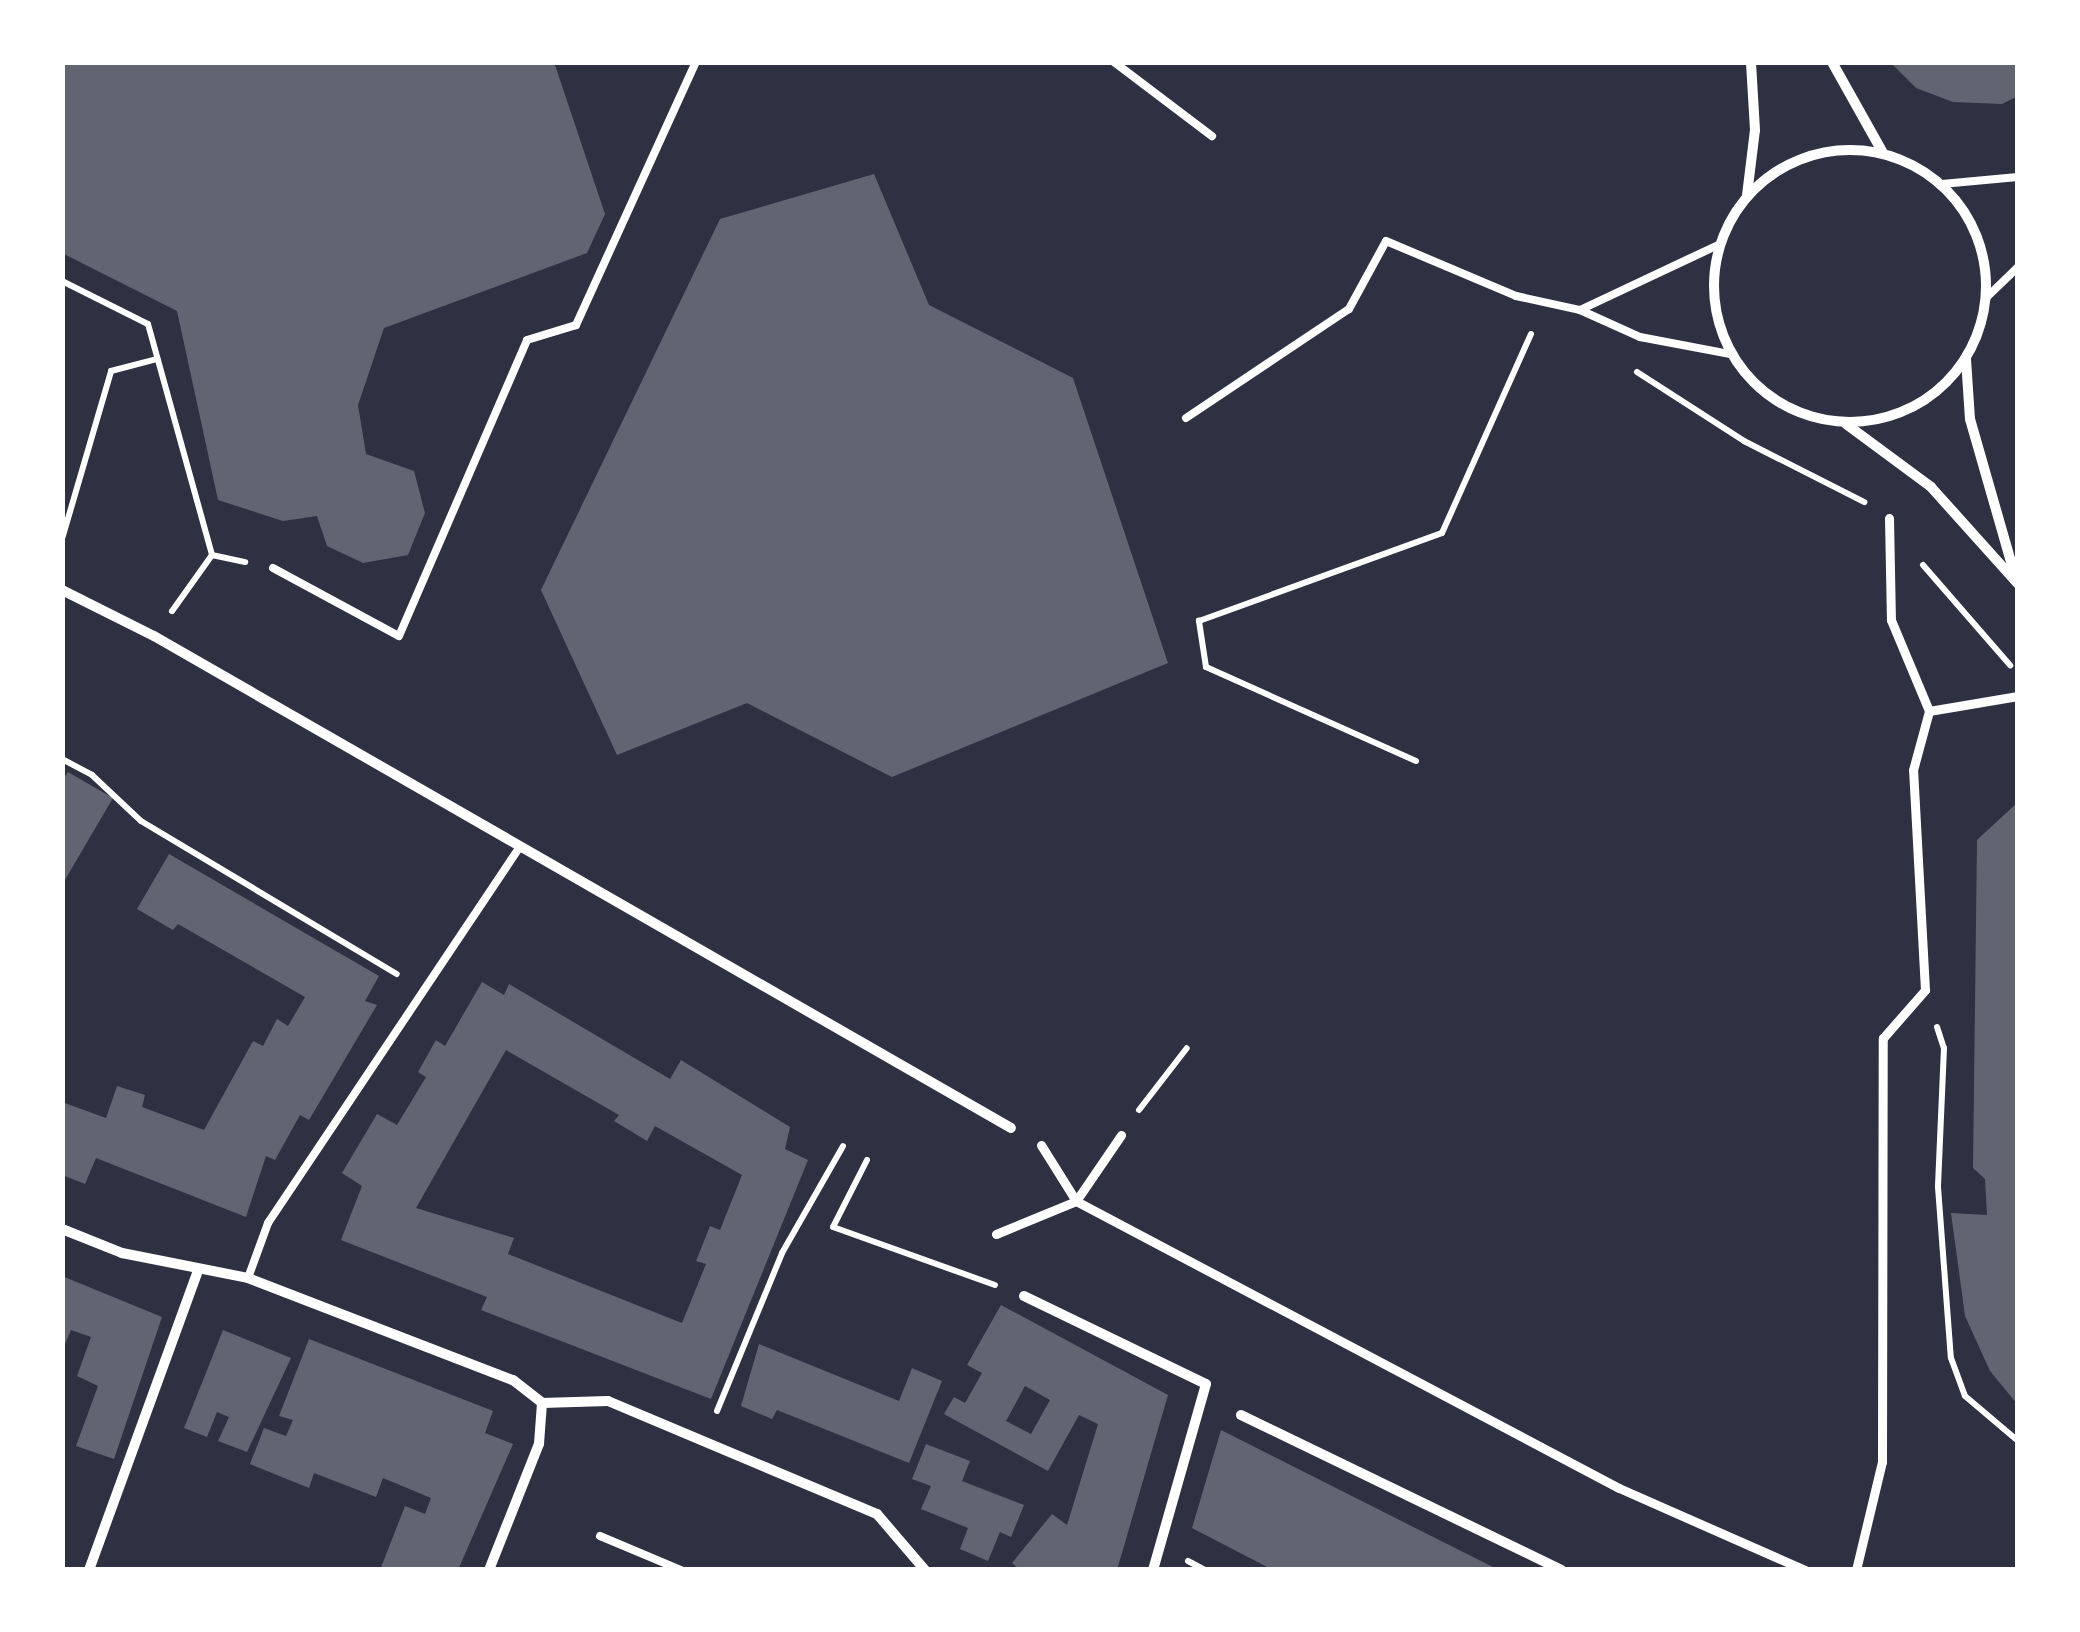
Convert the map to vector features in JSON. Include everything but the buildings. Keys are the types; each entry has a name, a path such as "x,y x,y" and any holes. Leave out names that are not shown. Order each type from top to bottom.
{"street":[{"path":"1747,196 1755,130 1751,62"},
{"path":"1832,62 1884,153"},
{"path":"1846,149 1884,153 1942,184 1968,216 1984,255 1987,297 1966,358 1970,419 2017,582 1931,487 1846,424 1800,414 1760,390 1730,354 1716,318 1713,280 1720,244 1747,196 1775,171 1809,155 1846,149"},
{"path":"1846,424 1915,407 1966,358"},
{"path":"1856,1570 1882,1462 1883,1038 1925,990 1912,770 1929,712 1890,620 1889,518"},
{"path":"62,590 154,636 518,850 1011,1128"},
{"path":"1929,712 2018,696"},
{"path":"996,1234 1076,1201 1121,1135"},
{"path":"1041,1145 1076,1201 1619,1488 1804,1570"},
{"path":"62,1229 122,1252 248,1278 514,1380 542,1403 608,1401 877,1514 925,1570"},
{"path":"89,1570 198,1270"},
{"path":"1024,1296 1206,1384 1153,1570"},
{"path":"489,1570 539,1444 542,1403"},
{"path":"1242,1415 1561,1570"}],"lane":[{"path":"274,568 400,636 526,340 576,325 696,62"},
{"path":"1114,62 1212,136"},
{"path":"1942,184 2018,177"},
{"path":"1186,418 1349,309 1386,241 1516,296 1580,310 1640,337 1730,354"},
{"path":"1580,310 1720,244"},
{"path":"1987,297 2018,267"},
{"path":"248,1278 268,1223 428,992 518,850"},
{"path":"600,1536 681,1570"}],"path":[{"path":"62,282 148,324 212,555 154,636"},
{"path":"1416,761 1206,667 1198,621 1442,533 1526,333 1543,337"},
{"path":"62,539 112,371 157,359"},
{"path":"1625,367 1744,441 1889,518 2018,673"},
{"path":"62,758 92,775 141,821 428,992"},
{"path":"1925,990 1944,1048 1938,1187 1951,1358 1964,1396 2018,1442"},
{"path":"1121,1135 1188,1048"},
{"path":"705,1440 782,1253 843,1146"},
{"path":"867,1160 833,1227 1024,1296"}]}
